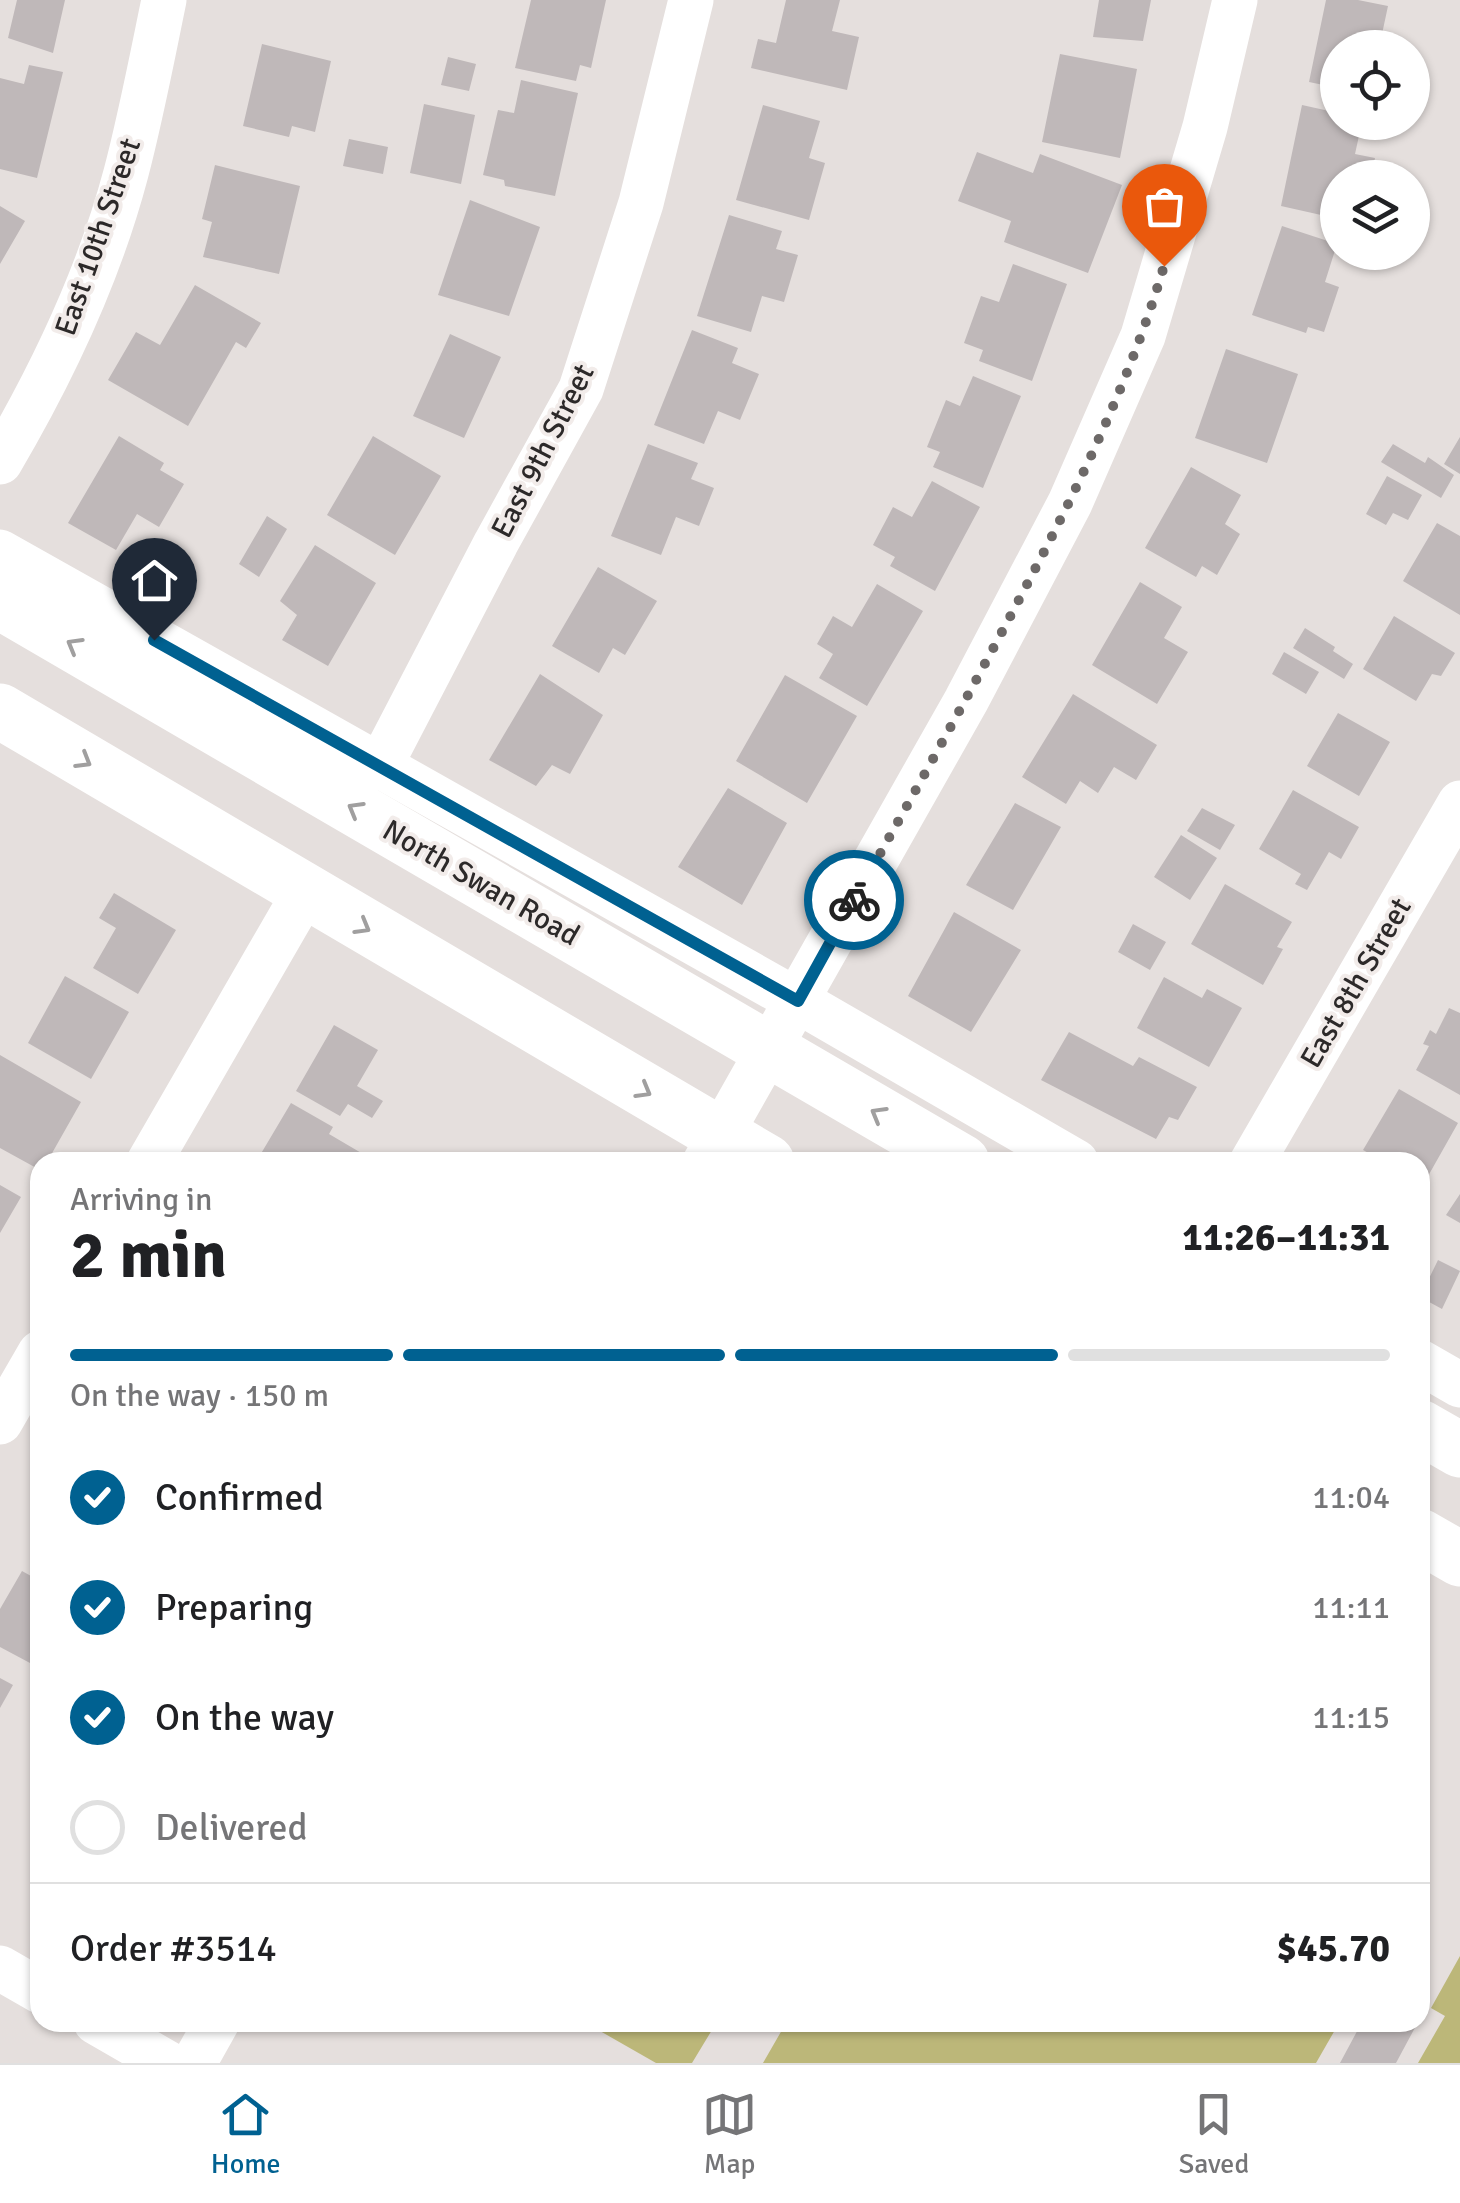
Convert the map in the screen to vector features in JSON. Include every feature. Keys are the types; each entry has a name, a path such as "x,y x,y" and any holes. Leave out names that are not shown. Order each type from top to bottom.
{"main road":[{"name":"North Swan Road","path":"0,602 945,1152"},
{"path":"0,711 305,892 712,1149"},
{"path":"1430,1433 1460,1450"},
{"path":"1430,1542 1460,1558"}],"street":[{"name":"East 10th Street","path":"0,462 40,394 88,285 126,175 164,0"},
{"name":"East 9th Street","path":"380,768 496,543 581,390 641,203 691,0"},
{"path":"712,1149 966,701 1070,503 1144,336 1205,128 1235,0"},
{"name":"North Swan Road","path":"0,552 1059,1152"},
{"name":"East 8th Street","path":"1258,1152 1460,803"},
{"path":"155,1152 305,892"},
{"path":"1430,1368 1460,1386"},
{"path":"0,1422 30,1370"},
{"path":"0,1968 30,1984"},
{"path":"114,2032 168,2063"},
{"path":"194,2063 211,2032"}],"shaded area":[{"path":"1460,1956 1460,2063 1418,2063 1445,2016 1431,2008"},
{"path":"602,2032 711,2032 692,2063 656,2063"},
{"path":"780,2032 1334,2032 1316,2063 763,2063"}],"building":[{"path":"17,0 65,0 53,53 8,38"},
{"path":"531,0 606,0 591,68 580,65 576,81 515,68"},
{"path":"786,0 840,0 832,31 859,37 847,90 751,68 758,39 776,43"},
{"path":"1099,0 1151,0 1143,41 1093,37"},
{"path":"1326,0 1358,0 1388,6 1383,30 1320,30 1320,84 1309,82"},
{"path":"262,44 331,61 315,132 292,126 289,137 243,126"},
{"path":"1060,54 1137,69 1120,158 1042,142"},
{"path":"448,57 476,64 469,91 441,85"},
{"path":"29,65 63,72 37,178 0,169 0,78 24,84"},
{"path":"521,80 578,93 555,196 505,186 504,180 483,175 498,110 514,113"},
{"path":"424,104 475,115 461,184 410,173"},
{"path":"763,105 820,121 809,158 825,163 809,220 736,200"},
{"path":"1302,105 1320,109 1320,140 1358,140 1355,154 1375,158 1320,160 1320,215 1281,206"},
{"path":"349,139 388,147 383,174 343,166"},
{"path":"977,152 1033,173 1040,154 1122,185 1088,273 1004,242 1011,221 958,201"},
{"path":"215,165 300,186 279,274 203,257 212,222 202,219"},
{"path":"470,200 540,227 509,316 438,295"},
{"path":"0,206 25,221 0,264"},
{"path":"729,215 782,231 776,249 798,255 784,302 762,296 751,332 697,316"},
{"path":"1282,226 1320,238 1320,270 1329,270 1325,282 1339,287 1324,332 1308,327 1306,333 1252,315"},
{"path":"1013,264 1067,284 1032,381 979,361 983,350 964,343 981,296 999,302"},
{"path":"195,285 261,323 246,348 236,342 188,426 108,380 136,332 160,345"},
{"path":"692,330 738,348 732,363 759,374 740,420 718,411 704,444 654,425"},
{"path":"450,334 501,357 464,438 413,416"},
{"path":"1226,349 1298,374 1267,463 1195,438"},
{"path":"973,376 1021,396 983,488 933,467 940,452 927,447 946,400 960,406"},
{"path":"119,436 164,463 160,470 184,484 159,527 137,514 116,550 68,523"},
{"path":"373,436 441,476 395,555 327,515"},
{"path":"1460,437 1460,474 1444,464"},
{"path":"648,444 698,463 691,479 714,488 699,526 676,517 661,555 611,536"},
{"path":"1393,444 1425,463 1428,457 1454,475 1441,498 1381,462"},
{"path":"1191,467 1241,495 1225,524 1240,534 1217,575 1202,566 1196,577 1145,548"},
{"path":"1387,476 1422,495 1408,520 1393,513 1386,525 1366,514"},
{"path":"932,481 980,507 935,591 890,566 895,557 873,545 893,507 912,517"},
{"path":"267,516 287,529 259,577 239,564"},
{"path":"1437,523 1460,536 1460,615 1403,581"},
{"path":"315,545 376,583 328,666 282,640 297,615 280,601"},
{"path":"598,567 657,601 625,655 613,648 599,673 552,646"},
{"path":"1140,582 1182,607 1164,638 1188,652 1157,704 1092,665"},
{"path":"877,584 923,611 867,706 819,678 833,654 817,644 833,616 852,627"},
{"path":"1394,616 1455,653 1441,676 1432,674 1416,701 1363,669"},
{"path":"1305,628 1353,664 1344,679 1293,648"},
{"path":"1284,652 1319,672 1306,694 1272,674"},
{"path":"540,674 603,715 570,774 552,765 536,786 489,760"},
{"path":"785,675 857,716 807,803 736,761"},
{"path":"1073,694 1157,745 1136,780 1114,767 1098,793 1080,781 1066,804 1022,777"},
{"path":"1338,713 1390,742 1359,796 1307,766"},
{"path":"728,788 787,823 742,905 678,867"},
{"path":"1293,790 1359,827 1341,859 1329,852 1307,890 1295,884 1301,874 1259,849"},
{"path":"1015,803 1061,827 1013,910 966,885"},
{"path":"1202,808 1235,825 1220,850 1187,831"},
{"path":"1181,835 1217,858 1190,900 1154,877"},
{"path":"1225,884 1292,922 1277,947 1283,949 1263,985 1191,944"},
{"path":"114,893 176,930 138,994 93,968 116,928 99,918"},
{"path":"954,912 1021,950 971,1032 908,996"},
{"path":"1133,924 1166,942 1150,970 1118,952"},
{"path":"65,976 129,1012 91,1079 28,1043"},
{"path":"1164,977 1202,998 1207,989 1242,1008 1209,1067 1137,1028"},
{"path":"1449,1008 1460,1013 1460,1095 1416,1070 1429,1046 1423,1044 1430,1030 1436,1034"},
{"path":"334,1025 378,1050 357,1086 383,1101 372,1118 348,1104 340,1116 296,1091"},
{"path":"1069,1032 1133,1066 1139,1057 1197,1087 1178,1120 1169,1117 1156,1139 1041,1080"},
{"path":"0,1055 81,1102 53,1152 30,1152 30,1164 0,1148"},
{"path":"1399,1089 1458,1123 1430,1173 1430,1152 1363,1150"},
{"path":"291,1103 333,1127 329,1134 360,1152 262,1152"},
{"path":"0,1185 21,1197 0,1233"},
{"path":"1460,1194 1460,1223 1446,1215"},
{"path":"1438,1260 1460,1271 1442,1309 1430,1302 1430,1276"},
{"path":"22,1571 30,1575 30,1663 0,1647 0,1609"},
{"path":"0,1678 13,1685 0,1708"},
{"path":"1357,2032 1413,2032 1396,2063 1340,2063"}],"way so far":[{"path":"854,900 966,701 1070,503 1144,336 1164,266"}],"route":[{"path":"154,640 798,1001 854,900"}]}
